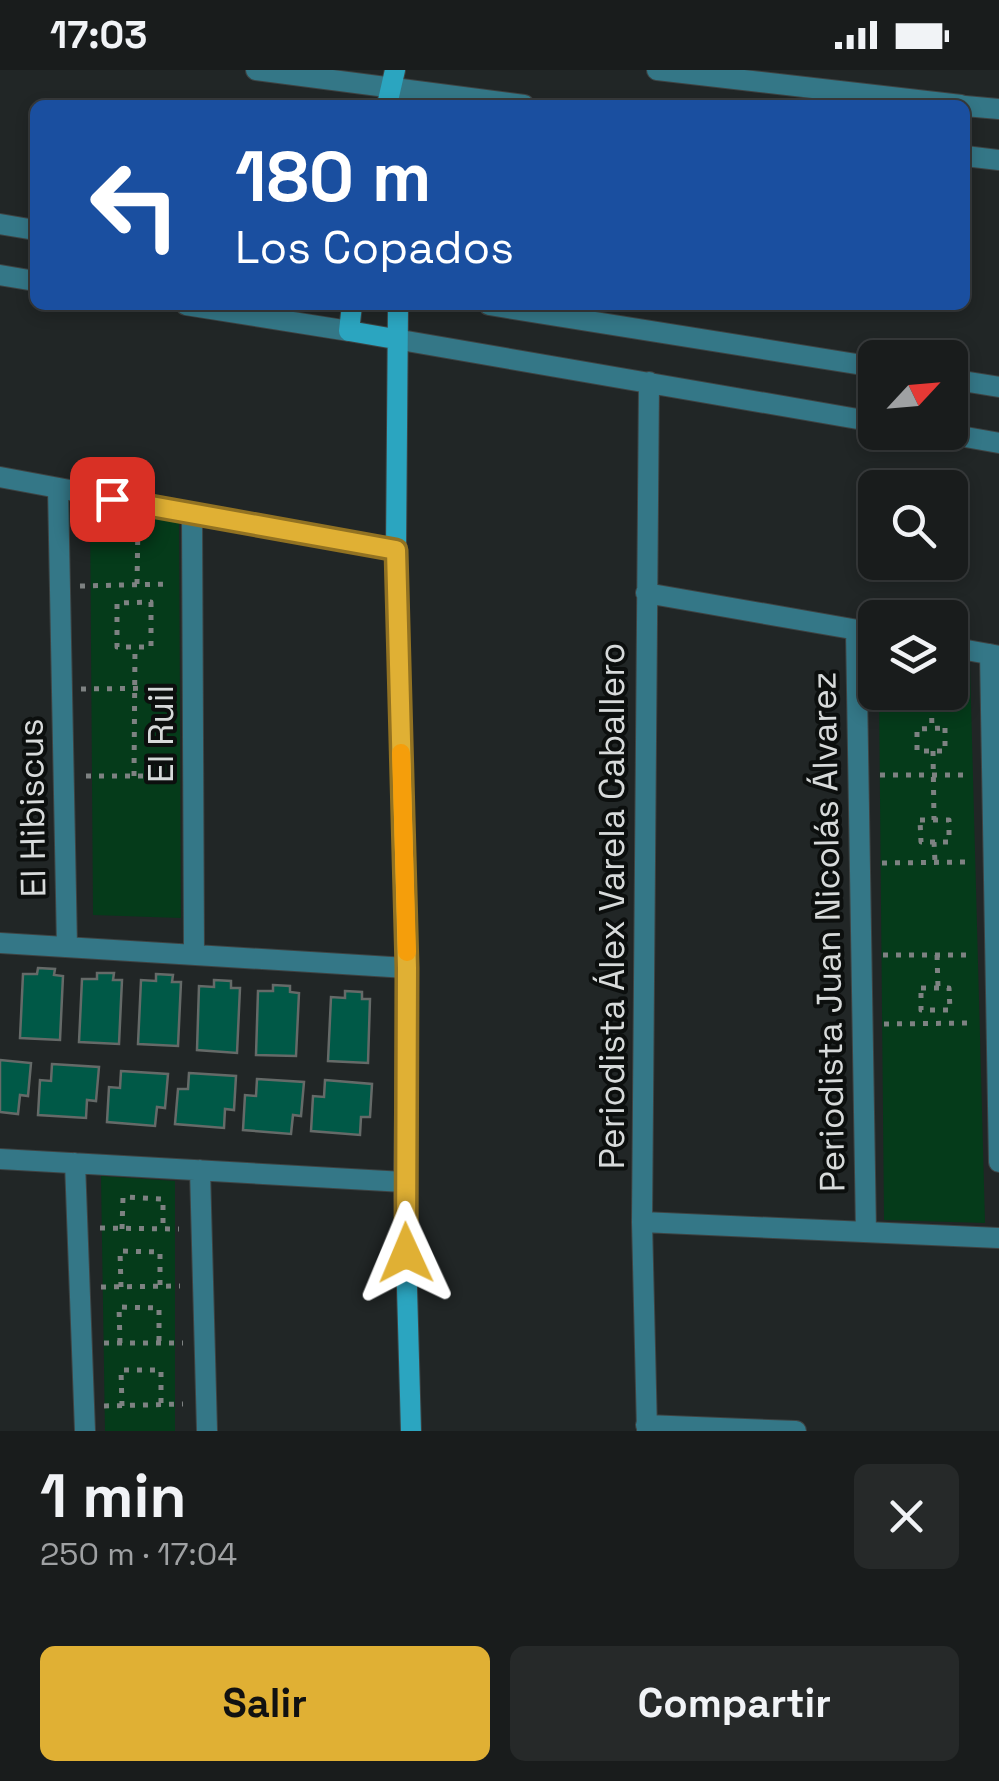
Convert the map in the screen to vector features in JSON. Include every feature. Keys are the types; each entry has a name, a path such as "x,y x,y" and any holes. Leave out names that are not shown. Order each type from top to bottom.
{"street":[{"path":"256,70 485,100"},
{"path":"657,70 919,100"},
{"path":"970,106 999,110"},
{"path":"970,157 999,160"},
{"path":"0,224 30,229"},
{"path":"0,275 30,280"},
{"path":"217,310 858,419"},
{"path":"349,331 351,310"},
{"path":"397,310 394,338 396,550 407,968 404,1182 411,1431"},
{"path":"520,310 858,364"},
{"name":"Periodista Álex Varela Caballero","path":"646,1428 642,1222 650,382"},
{"path":"968,382 999,387"},
{"path":"968,438 999,444"},
{"path":"0,477 396,550"},
{"name":"El Hibiscus","path":"58,488 67,947"},
{"name":"El Ruil","path":"192,514 194,954"},
{"path":"646,593 858,631"},
{"path":"968,650 994,655 992,775 999,1162"},
{"name":"Periodista Juan Nicolás Álvarez","path":"861,710 858,776 866,1232"},
{"path":"0,943 407,968"},
{"path":"0,1159 404,1182"},
{"path":"75,1163 84,1431"},
{"path":"200,1170 207,1431"},
{"path":"642,1222 999,1238"},
{"path":"646,1428 796,1431"}],"path":[{"path":"136,584 138,504"},
{"path":"60,586 192,583"},
{"path":"117,602 151,602 152,647 135,647 117,648 117,602"},
{"path":"134,776 135,647"},
{"path":"62,689 193,688"},
{"path":"931,710 932,729"},
{"path":"945,728 946,751 933,751 917,751 917,729 945,728"},
{"path":"933,751 934,820"},
{"path":"858,776 992,775"},
{"path":"64,776 193,776"},
{"path":"920,820 949,820 949,842 934,842 920,842 920,820"},
{"path":"934,842 934,862"},
{"path":"860,863 994,862"},
{"path":"861,955 995,954"},
{"path":"938,955 938,988"},
{"path":"921,988 949,988 950,1010 938,1010 921,1010 921,988"},
{"path":"938,1010 938,1024"},
{"path":"862,1025 996,1023"},
{"path":"122,1228 123,1196 163,1199 163,1229"},
{"path":"78,1228 202,1230"},
{"path":"121,1287 120,1252 160,1252 160,1286"},
{"path":"80,1287 203,1286"},
{"path":"120,1342 120,1308 159,1308 159,1343"},
{"path":"82,1344 205,1343"},
{"path":"122,1406 121,1370 161,1370 161,1404"},
{"path":"84,1406 206,1404"}],"green space":[{"path":"90,506 179,520 181,918 93,915"},
{"path":"968,666 985,1223 884,1220 879,710 968,710"},
{"path":"101,1176 175,1181 175,1431 105,1431"}],"building":[{"path":"38,968 55,969 54,975 63,976 60,1040 20,1038 23,974 37,974"},
{"path":"97,973 114,973 113,980 122,980 119,1044 79,1042 82,979 97,979"},
{"path":"156,974 173,975 172,982 181,982 178,1046 138,1044 141,980 156,981"},
{"path":"214,980 231,981 231,988 240,988 237,1053 197,1050 199,986 214,987"},
{"path":"273,985 290,986 290,992 299,993 296,1056 256,1055 258,991 273,991"},
{"path":"345,991 362,992 362,999 370,999 368,1063 328,1061 331,997 345,998"},
{"path":"0,1060 31,1063 28,1096 20,1095 18,1114 0,1112"},
{"path":"52,1064 99,1067 96,1101 87,1100 86,1118 38,1115 40,1080 51,1081"},
{"path":"121,1071 168,1074 165,1108 157,1107 155,1126 107,1122 109,1087 120,1088"},
{"path":"189,1073 236,1076 234,1110 225,1109 224,1128 175,1124 178,1089 188,1089"},
{"path":"257,1079 304,1082 301,1116 293,1115 291,1134 243,1130 245,1095 256,1096"},
{"path":"325,1080 372,1084 370,1117 361,1117 360,1135 311,1131 313,1096 324,1097"}],"slow traffic":[{"path":"401,753 407,952"}],"route":[{"path":"112,499 396,550 407,968 406,1253"}]}
